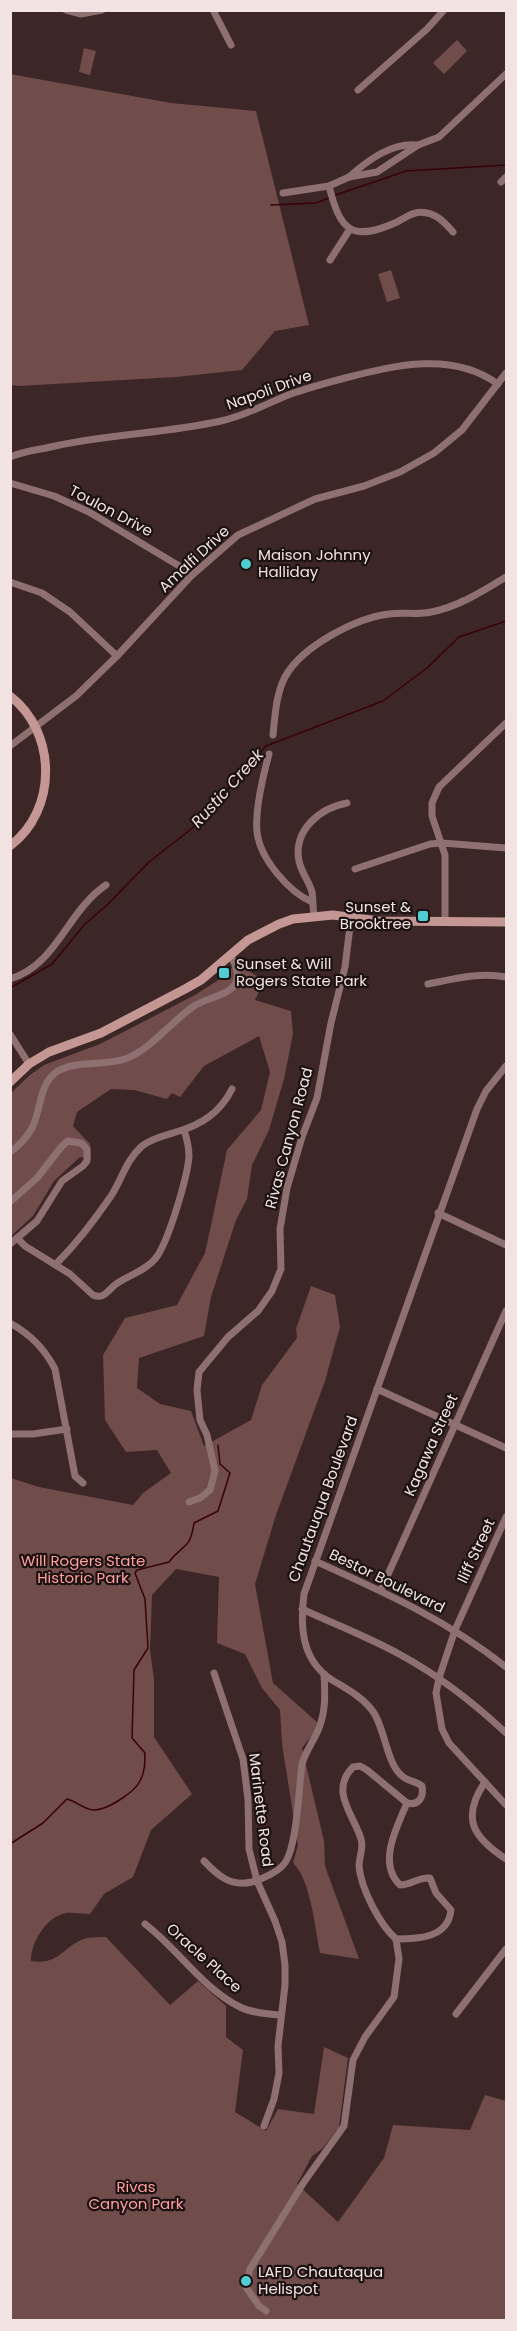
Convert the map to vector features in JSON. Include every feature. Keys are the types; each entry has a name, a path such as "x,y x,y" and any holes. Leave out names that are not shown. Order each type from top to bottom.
{"main road":[{"path":"10,696 27,713 36,728 44,751 45,765 44,797 35,817 23,834 10,846"},
{"path":"10,1082 29,1064 49,1052 100,1033 201,980 248,940 279,924 314,915 379,921 507,922"}],"street":[{"path":"66,10 81,14 102,10"},
{"path":"213,10 231,45"},
{"path":"358,90 427,29 444,10"},
{"path":"283,193 329,186 349,177 376,172 418,145 439,137 450,129 507,74"},
{"path":"349,177 362,166 392,148 410,144 418,145"},
{"path":"329,186 336,213 350,229 368,232 397,222 410,214 427,212 445,223 453,232"},
{"path":"330,260 350,229"},
{"name":"Napoli Drive","path":"10,457 95,438 188,428 223,421 252,412 310,387 407,364 458,366 476,371 498,384"},
{"name":"Amalfi Drive","path":"10,746 76,696 117,656 191,576 238,535 315,499 364,486 400,472 434,453 462,430 507,373"},
{"name":"Toulon Drive","path":"10,483 54,496 89,512 181,567 191,576"},
{"path":"273,735 279,694 286,676 312,648 344,628 388,614 430,612 464,601 507,578"},
{"path":"10,582 42,593 69,612 117,656"},
{"path":"445,922 447,870 442,843 432,816 434,795 507,723"},
{"path":"269,754 257,833 263,850 278,874 295,893 312,903"},
{"path":"314,915 312,892 299,861 299,842 305,829 315,817 333,806 348,803"},
{"path":"355,868 430,844 507,848"},
{"path":"10,979 26,975 45,959 82,906 94,893 106,885"},
{"name":"Rivas Canyon Road","path":"189,1502 200,1498 210,1490 215,1471 207,1435 200,1420 197,1390 199,1372 228,1337 258,1311 272,1291 281,1269 280,1229 287,1188 302,1137 317,1098 330,1023 345,967 351,918"},
{"path":"10,1152 32,1128 51,1076 59,1070 70,1067 124,1060 139,1052 183,1013 231,988 237,978 237,966 230,955"},
{"path":"428,984 470,976 493,974 507,977"},
{"path":"10,1034 29,1064"},
{"name":"Chautauqua Boulevard","path":"407,1803 412,1804 421,1799 422,1786 401,1776 374,1713 361,1698 324,1674 309,1654 303,1641 302,1609 308,1580 477,1109 486,1091 507,1066"},
{"path":"56,1264 89,1228 112,1194 135,1153 150,1141 184,1130 214,1114 226,1102 232,1089"},
{"path":"17,1238 25,1246 56,1264 98,1297 105,1295 114,1286 151,1263 165,1244 188,1164 189,1148 184,1130"},
{"path":"10,1202 37,1178 68,1141 81,1143 87,1149 87,1161 83,1166 62,1181 37,1221 10,1244"},
{"path":"438,1213 507,1245"},
{"name":"Kagawa Street","path":"381,1590 507,1311"},
{"path":"10,1323 37,1342 48,1355 55,1369 75,1476 82,1483"},
{"path":"377,1389 507,1448"},
{"path":"10,1434 33,1434 67,1429"},
{"name":"Iliff Street","path":"507,1517 455,1630 439,1678 437,1701 442,1729 459,1756 507,1805"},
{"name":"Bestor Boulevard","path":"315,1562 381,1590 455,1630 507,1667"},
{"path":"302,1609 375,1641 439,1678 484,1712 507,1734"},
{"name":"Marinette Road","path":"214,1673 243,1759 248,1799 249,1850 257,1881 282,1942 285,1985 278,2046 279,2073 274,2099 264,2126"},
{"path":"204,1862 215,1873 238,1884 257,1881 285,1864 289,1854 302,1764 319,1728 324,1710 324,1674"},
{"path":"266,2311 246,2287 250,2269 304,2182 344,2126 353,2060 365,2037 394,1997 399,1959 396,1939 387,1931 378,1917 360,1873 362,1841 343,1794 348,1772 353,1767 360,1766 367,1770 407,1803 391,1843 390,1871 393,1880 399,1885 406,1886 423,1877 430,1878 436,1893 451,1910 447,1922 433,1936 424,1939 396,1939"},
{"path":"485,1782 477,1793 473,1824 478,1837 507,1859"},
{"name":"Oracle Place","path":"145,1924 202,1978 241,2008 281,2015"},
{"path":"456,2014 507,1949"}],"green space":[{"path":"457,40 467,51 444,74 433,63"},
{"path":"84,48 96,51 90,75 79,72"},
{"path":"10,74 171,103 256,111 309,325 275,331 242,370 176,377 11,385"},
{"path":"391,270 400,298 387,302 378,274"},
{"path":"240,959 242,969 264,981 255,1000 291,1011 293,1034 284,1079 269,1130 252,1165 247,1199 236,1220 211,1297 204,1336 139,1358 137,1388 160,1404 191,1411 204,1446 251,1420 262,1385 297,1338 296,1329 311,1286 335,1295 340,1327 325,1381 276,1515 255,1584 273,1683 318,1723 302,1748 324,1841 325,1866 359,1959 320,1953 308,1893 293,1863 298,1845 282,1744 280,1710 262,1688 245,1654 217,1643 219,1577 176,1569 152,1595 150,1650 154,1679 154,1737 192,1794 151,1830 133,1877 104,1894 90,1914 66,1913 52,1920 41,1931 34,1946 31,1961 41,1962 55,1958 72,1945 87,1938 106,1937 170,2005 198,1981 226,2006 226,2037 243,2050 235,2112 266,2131 278,2109 314,2114 324,2047 348,2058 339,2127 322,2149 312,2156 297,2184 338,2222 384,2158 393,2125 470,2130 485,2095 506,2101 506,2320 11,2320 11,1478 39,1487 133,1505 143,1493 171,1473 157,1450 126,1452 105,1420 103,1355 125,1318 177,1305 205,1253 227,1150 261,1110 270,1072 259,1036 204,1066 180,1097 172,1093 167,1099 134,1090 111,1089 77,1112 73,1126 90,1144 91,1159 80,1157 54,1181 33,1216 11,1236 11,1093 44,1065 100,1044 195,995 233,967 241,969"}],"waterway":[{"path":"333,196 406,171 506,165"},
{"path":"271,205 316,203 329,198"},
{"name":"Rustic Creek","path":"10,988 52,964 85,924 149,862 195,826 266,746 383,701 427,668 459,637 506,621"},
{"path":"10,1844 43,1823 67,1799 89,1809 99,1809 120,1800 140,1781 144,1771 145,1753 132,1738 134,1670 148,1648 145,1599 135,1573 137,1570 169,1562 188,1543 194,1523 218,1511 230,1473 220,1464 218,1445"}],"place":[{"name":"Maison Johnny Halliday","path":"246,564"},
{"name":"Sunset & Brooktree","path":"423,916"},
{"name":"Sunset & Will Rogers State Park","path":"224,973"},
{"name":"LAFD Chautaqua Helispot","path":"246,2281"}],"park label":[{"name":"Will Rogers State Historic Park","path":"83,1570"},
{"name":"Rivas Canyon Park","path":"136,2196"}]}
